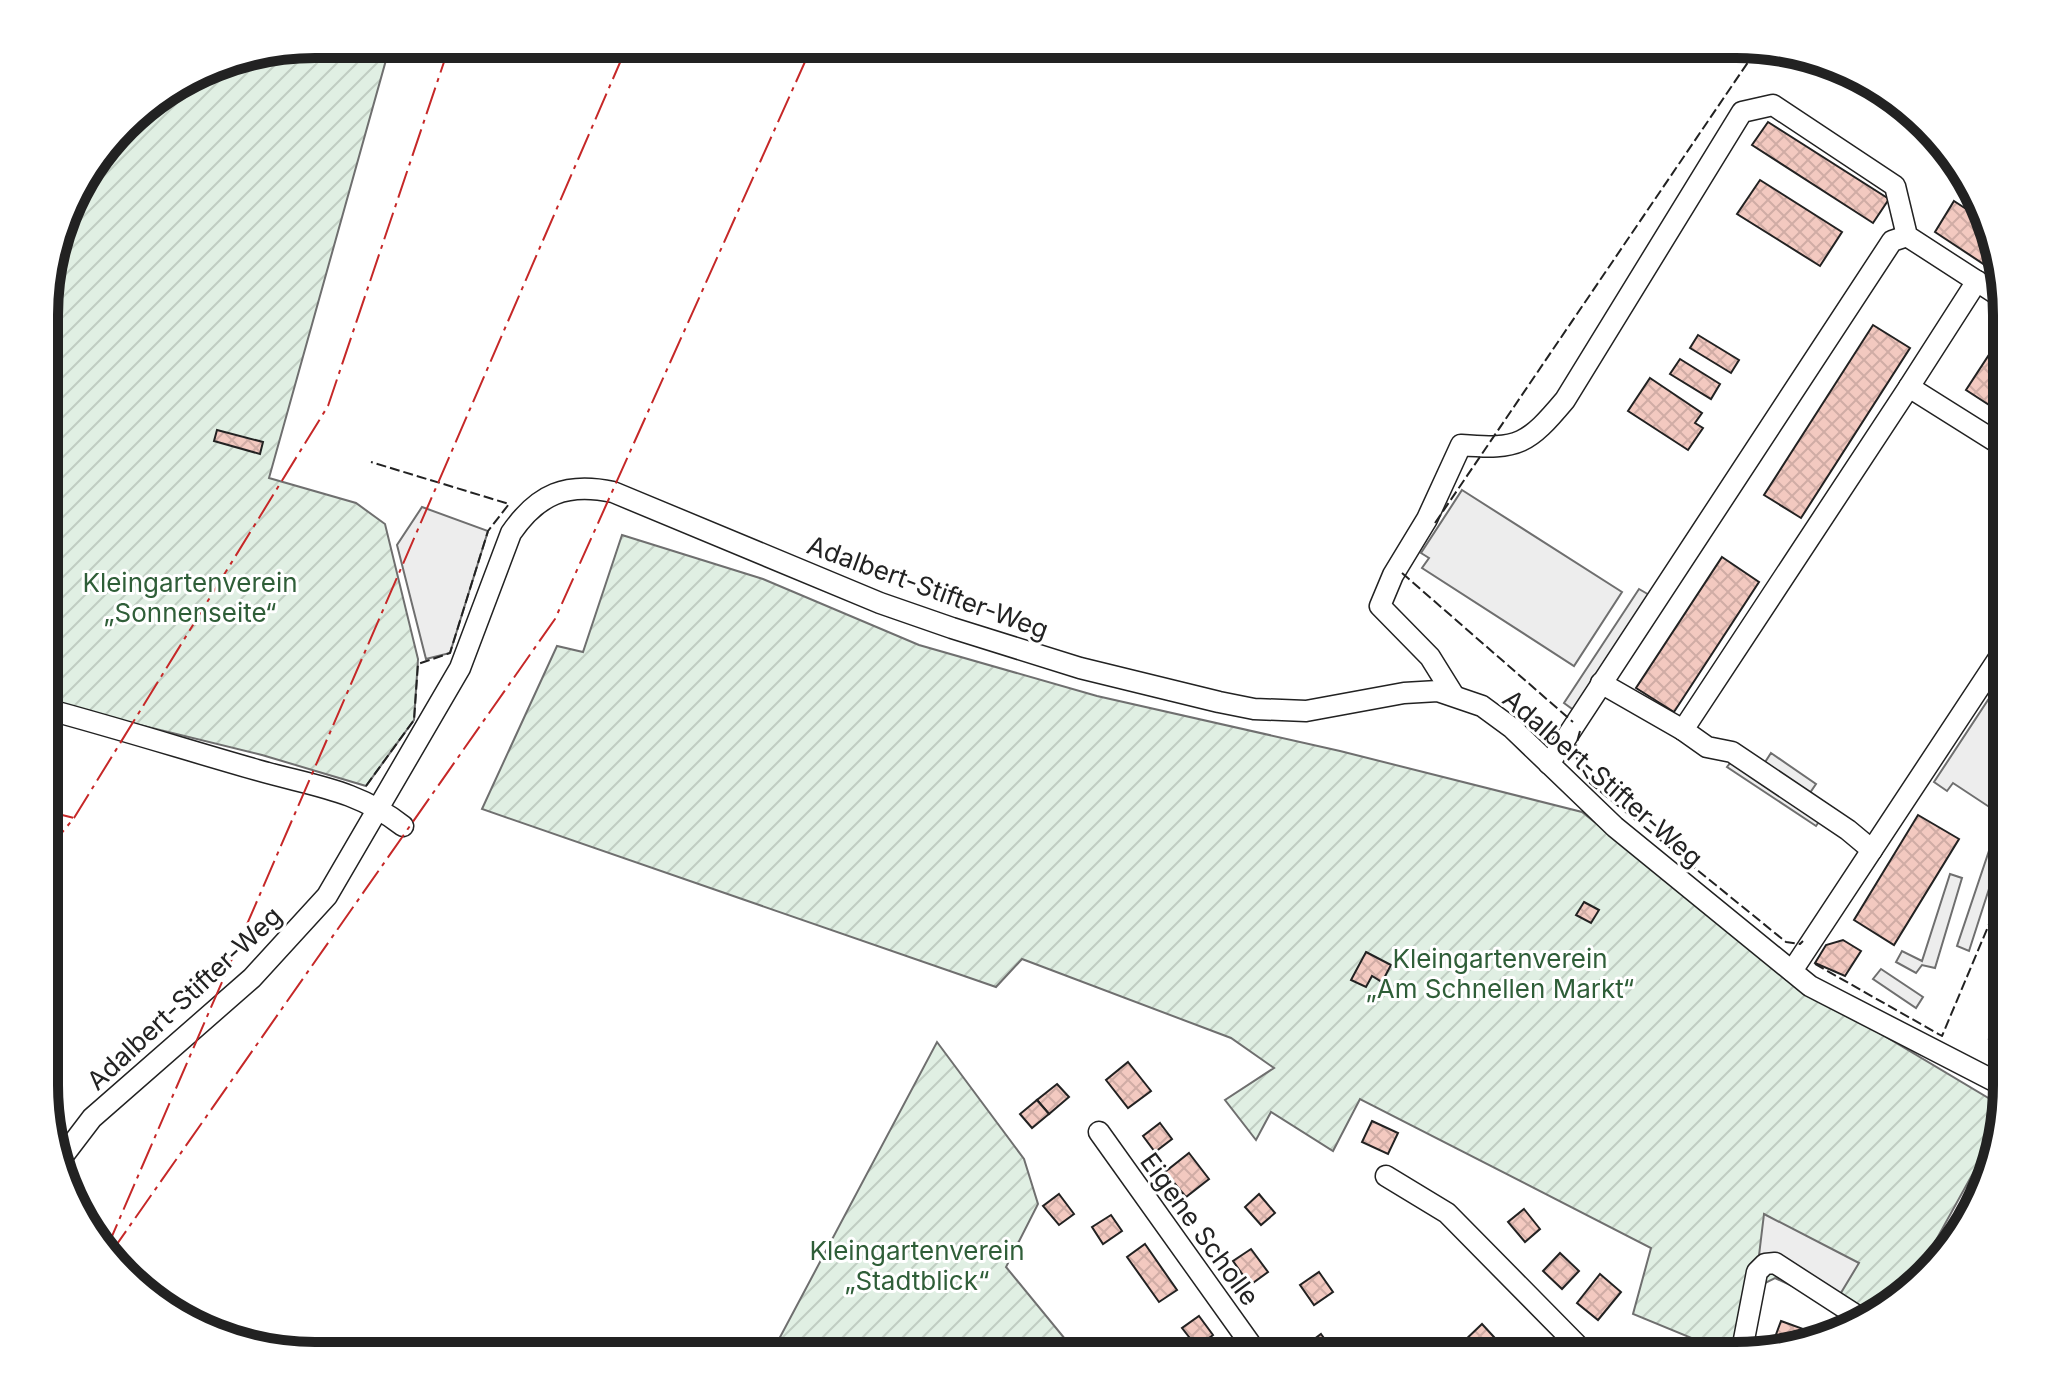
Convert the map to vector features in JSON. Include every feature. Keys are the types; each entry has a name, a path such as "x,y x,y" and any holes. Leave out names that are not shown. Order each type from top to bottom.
{"street":[{"path":"1453,694 1430,657 1380,606 1393,575 1427,519 1461,445 1499,448 1534,437 1565,400 1742,112 1773,105 1895,186 1907,236 1991,290"},
{"path":"1549,764 1892,241 1907,236"},
{"path":"1683,730 1977,281"},
{"path":"1909,387 1992,439"},
{"name":"Adalbert-Stifter-Weg","path":"67,1152 107,1103 285,945 327,896 460,668 511,533 524,514 541,500 580,487 613,492 880,603 952,628 1080,668 1219,702 1281,712 1340,706 1404,693 1453,694 1482,706 1512,728 1615,827 1810,986 1992,1080"},
{"path":"1792,971 1992,668"},
{"path":"1601,683 1707,747 1732,752 1848,830 1872,850"},
{"path":"59,713 272,775 329,786 380,808 403,826"},
{"name":"Eigene Scholle","path":"1099,1132 1249,1342"},
{"path":"1386,1176 1447,1213 1574,1342"},
{"path":"1744,1342 1757,1272 1765,1264 1775,1263 1854,1314"}],"green space":[{"name":"Kleingartenverein „Sonnenseite“","path":"386,58 269,478 356,503 385,524 418,659 414,720 366,786 262,755 58,705 60,281 72,232 84,201 101,172 133,133 172,101 201,84 232,72 281,60"},
{"name":"Kleingartenverein „Am Schnellen Markt“","path":"622,535 763,579 919,645 1097,696 1340,751 1582,812 1796,983 1992,1100 1982,1157 1927,1257 1893,1289 1865,1308 1853,1314 1775,1278 1763,1284 1741,1342 1701,1342 1633,1314 1651,1248 1360,1099 1333,1151 1271,1112 1256,1140 1225,1100 1274,1068 1231,1038 1022,959 996,987 482,809 557,646 583,652"},
{"name":"Kleingartenverein „Stadtblick“","path":"937,1042 1024,1159 1038,1204 1006,1267 1067,1342 778,1341"}],"shaded area":[{"path":"1462,490 1622,592 1574,666 1422,568 1429,558 1421,553"},
{"path":"422,507 488,531 450,653 426,659 397,545"},
{"path":"1639,589 1651,596 1575,711 1564,703"},
{"path":"1988,700 1992,703 1992,809 1953,783 1947,791 1934,782"},
{"path":"1771,753 1816,784 1803,803 1823,816 1816,826 1727,767 1734,758 1758,773"},
{"path":"1992,842 1992,880 1969,951 1957,946"},
{"path":"1950,874 1962,878 1935,968 1922,965 1916,973 1896,962 1902,951 1922,961"},
{"path":"1881,969 1923,997 1916,1008 1873,979"},
{"path":"1764,1214 1859,1263 1836,1301 1775,1263 1757,1272"}],"building":[{"path":"1768,122 1889,199 1873,223 1752,145"},
{"path":"1760,180 1842,232 1820,266 1737,214"},
{"path":"1954,201 1971,212 1988,267 1935,232"},
{"path":"1873,325 1910,348 1801,518 1764,495"},
{"path":"1698,335 1739,360 1731,373 1690,348"},
{"path":"1992,350 1992,407 1966,390"},
{"path":"1680,359 1720,384 1711,399 1670,374"},
{"path":"1650,378 1702,413 1695,423 1703,428 1688,450 1628,411"},
{"path":"217,430 263,442 260,454 214,441"},
{"path":"1722,557 1759,582 1674,712 1636,688"},
{"path":"1918,815 1959,839 1894,945 1854,920"},
{"path":"1584,902 1599,910 1591,923 1576,915"},
{"path":"1843,940 1861,951 1845,976 1815,963 1826,945"},
{"path":"1366,952 1391,965 1382,982 1372,976 1366,987 1351,980"},
{"path":"1128,1062 1151,1091 1128,1108 1106,1080"},
{"path":"1057,1084 1069,1097 1049,1114 1037,1100"},
{"path":"1037,1100 1049,1114 1032,1128 1020,1114"},
{"path":"1372,1121 1398,1133 1388,1154 1362,1142"},
{"path":"1160,1123 1172,1139 1155,1152 1143,1136"},
{"path":"1189,1153 1209,1179 1186,1197 1165,1172"},
{"path":"1059,1194 1074,1214 1059,1225 1043,1206"},
{"path":"1259,1194 1275,1213 1261,1225 1245,1207"},
{"path":"1524,1209 1540,1229 1525,1242 1508,1222"},
{"path":"1111,1215 1122,1231 1103,1244 1092,1227"},
{"path":"1145,1244 1177,1290 1159,1302 1127,1257"},
{"path":"1251,1249 1268,1272 1250,1285 1233,1261"},
{"path":"1560,1253 1579,1271 1562,1289 1543,1271"},
{"path":"1319,1272 1333,1292 1314,1305 1300,1285"},
{"path":"1600,1274 1621,1292 1598,1320 1577,1303"},
{"path":"1199,1316 1213,1335 1204,1342 1193,1342 1182,1328"},
{"path":"1781,1321 1806,1330 1786,1337 1775,1338"},
{"path":"1482,1324 1498,1342 1463,1342"},
{"path":"1321,1334 1327,1342 1311,1342"}],"fence":[{"path":"1435,523 1750,59"},
{"path":"366,786 414,720 418,664 450,653 488,531 509,504 371,462"},
{"path":"1402,573 1573,722"},
{"path":"1580,731 1574,753 1590,783 1786,942 1800,944 1803,941"},
{"path":"1815,964 1942,1036 1992,917"}],"power":[{"path":"59,837 74,818 328,406 443,58"},
{"path":"110,1241 622,58"},
{"path":"115,1247 555,619 807,58"},
{"path":"59,814 74,818"}]}
